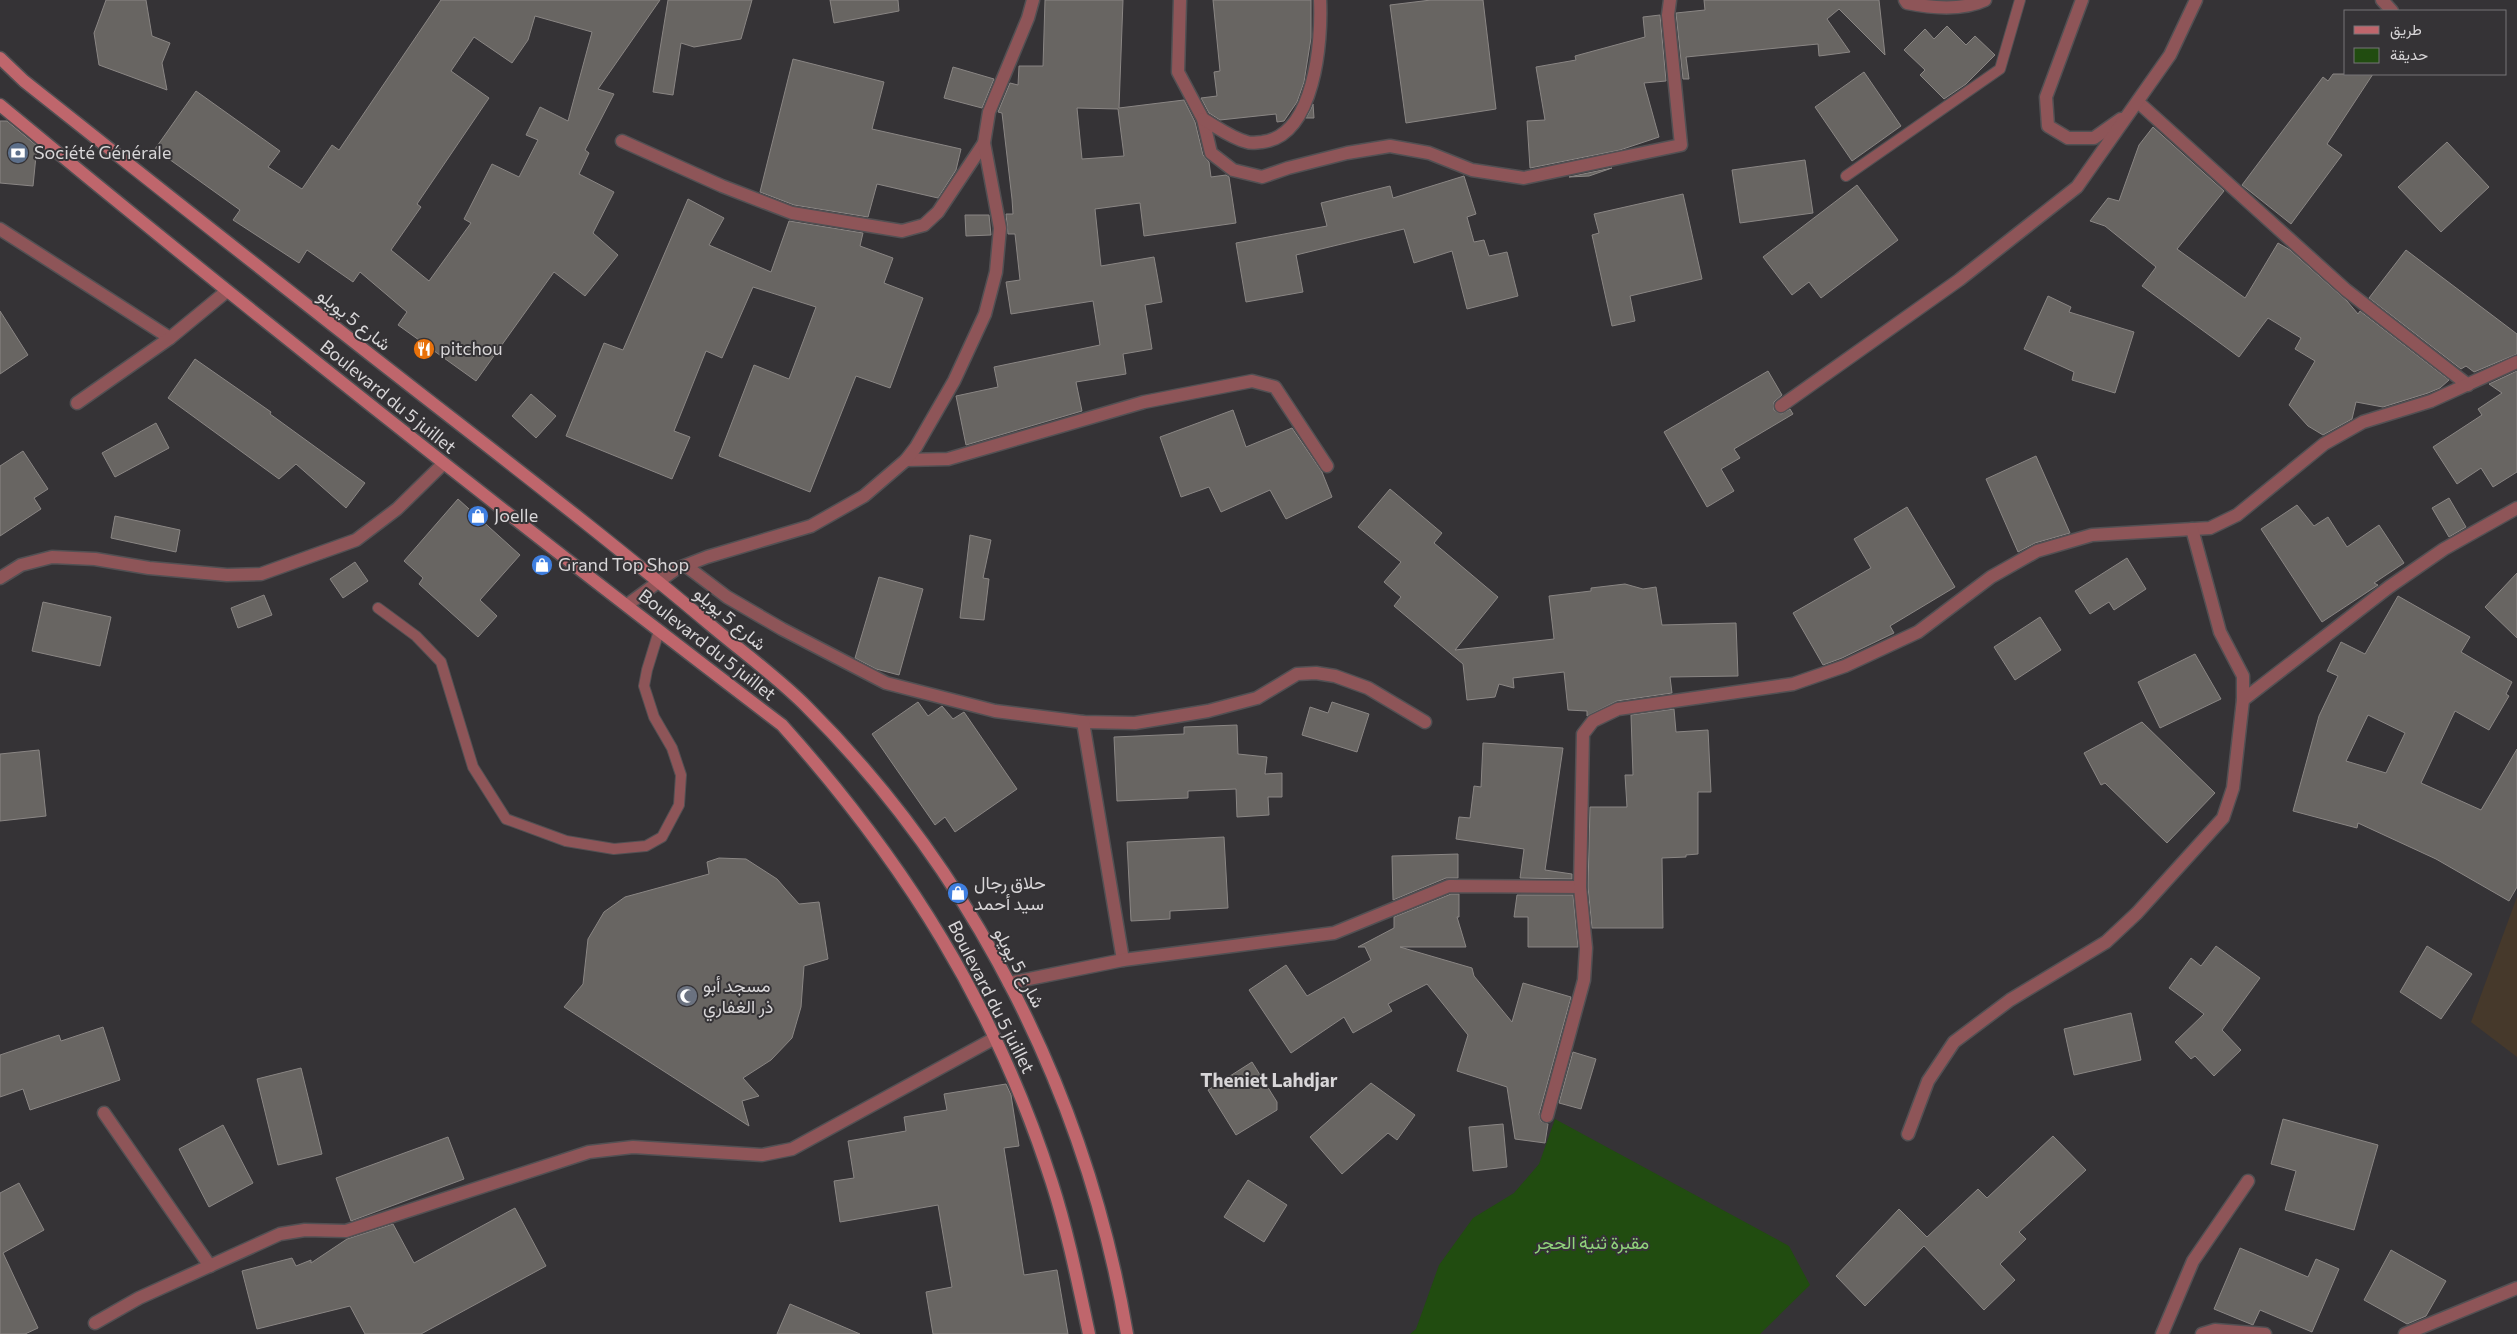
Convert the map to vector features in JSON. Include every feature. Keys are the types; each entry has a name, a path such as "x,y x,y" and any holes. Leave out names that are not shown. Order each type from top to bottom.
{"main road":[{"name":"شارع 5 يويلو","path":"0,58 24,81 275,281 658,581 803,702 843,744 899,812 950,882 1009,983 1042,1049 1069,1117 1090,1178 1112,1258 1127,1334"},
{"name":"Boulevard du 5 juillet","path":"0,105 227,291 443,464 782,725 824,772 901,873 949,950 996,1038 1026,1110 1052,1184 1074,1259 1089,1334"}],"street":[{"path":"627,605 658,581 686,566 810,526 864,496 906,460 954,381 985,314 996,272 1000,228 984,143 989,112 1028,18 1033,0"},
{"path":"1180,0 1178,72 1203,118 1211,153 1233,170 1262,177 1288,168 1390,146 1429,153 1472,170 1524,178 1681,145 1668,15 1670,0"},
{"path":"1203,118 1231,136 1249,143 1268,141 1285,134 1306,103 1316,69 1321,20 1320,0"},
{"path":"1905,0 1907,3 1929,8 1974,5 1986,0"},
{"path":"2082,0 2046,97 2048,126 2068,138 2094,138 2130,114"},
{"path":"1781,406 1959,280 2077,187 2170,55 2196,0"},
{"path":"2382,0 2391,10"},
{"path":"2138,102 2346,290 2468,385"},
{"path":"622,142 722,186 792,212 818,219 902,231 924,224 938,212 984,143"},
{"path":"0,229 170,338"},
{"path":"77,403 170,338 227,291"},
{"path":"1547,1116 1584,980 1586,948 1580,887 1583,734 1593,722 1618,709 1793,684 1845,666 1918,632 1991,577 2037,551 2092,534 2210,528 2237,515 2324,444 2363,422 2431,401 2517,362"},
{"path":"906,460 948,459 1144,402 1252,381 1275,388 1328,466"},
{"path":"0,578 21,565 52,557 95,559 149,568 218,574 261,574 356,540 397,509 443,464"},
{"path":"2243,700 2389,587 2444,549 2517,508"},
{"path":"1908,1134 1928,1082 1954,1042 2010,1000 2106,942 2137,913 2223,818 2233,788 2243,700 2243,676 2220,632 2192,529"},
{"path":"686,566 727,596 782,629 886,683 995,711 1083,722 1135,723 1208,711 1257,698 1296,674 1316,673 1334,676 1368,688 1425,722"},
{"path":"1083,722 1123,960"},
{"path":"1009,983 1123,960 1334,933 1449,886 1580,887"},
{"path":"96,1323 114,1310 280,1234 305,1230 346,1231 589,1152 633,1147 762,1156 792,1149 996,1038"},
{"path":"104,1113 210,1266"},
{"path":"2162,1334 2193,1261 2248,1181"},
{"path":"2405,1334 2517,1288"},
{"path":"2202,1334 2215,1330 2265,1334"}],"lane":[{"path":"1846,176 2000,69 2020,0"},
{"path":"378,608 416,636 441,662 473,768 506,819 566,841 614,849 646,846 662,837 679,805 681,774 672,748 654,717 644,686 646,670 659,631"}],"shaded area":[{"path":"2517,897 2517,1057 2471,1022"}],"green space":[{"name":"مقبرة ثنية الحجر","path":"1555,1119 1789,1246 1810,1285 1760,1334 1410,1334 1416,1329 1439,1265 1473,1218 1514,1193 1539,1164"}],"building":[{"path":"106,0 146,0 152,36 170,43 162,63 167,90 99,65 94,33"},
{"path":"441,0 660,0 598,89 614,94 585,150 589,153 579,174 614,192 593,233 618,255 585,296 554,272 476,381 398,325 407,312 360,272 353,282 307,250 299,263 233,220 240,210 155,149 196,91 280,151 268,167 302,189 332,145 339,150","holes":["535,16 592,32 568,121 540,107 526,135 538,140 519,177 492,164 464,219 471,223 429,281 391,250 421,207 417,204 489,98 451,71 474,37 512,63 528,40"]},
{"path":"668,0 752,0 741,39 694,47 681,43 673,95 653,92"},
{"path":"830,0 898,0 899,11 834,23"},
{"path":"1045,0 1123,0 1119,108 1184,100 1195,122 1203,155 1209,162 1211,177 1226,175 1229,177 1236,223 1144,236 1140,203 1095,209 1101,266 1154,257 1162,302 1145,305 1152,349 1123,354 1126,374 1076,382 1082,411 966,445 956,396 998,387 994,367 1100,345 1093,301 1011,314 1006,282 1020,280 1015,234 1008,234 1006,214 1013,214 1012,199 1002,113 998,112 1010,83 1018,85 1019,66 1043,66","holes":["1077,108 1118,109 1124,156 1082,159"]},
{"path":"1213,0 1311,0 1311,38 1304,82 1297,102 1284,121 1277,122 1276,114 1220,120 1209,113 1201,98 1217,96 1214,72 1220,71"},
{"path":"1431,0 1483,0 1496,109 1406,123 1390,5"},
{"path":"1704,0 1879,0 1885,55 1839,9 1827,19 1850,52 1819,56 1818,44 1686,57 1689,79 1683,79 1676,13 1705,10"},
{"path":"1660,15 1666,81 1644,83 1659,137 1620,150 1530,168 1527,121 1545,120 1536,67 1576,60 1575,56 1645,37 1643,17"},
{"path":"1947,26 1966,45 1975,36 1995,55 1966,84 1944,99 1920,75 1925,70 1904,50 1925,29 1934,39"},
{"path":"793,59 884,82 872,129 961,149 956,170 938,198 877,184 868,217 794,205 760,192"},
{"path":"953,67 994,79 982,108 944,98"},
{"path":"1864,72 1901,126 1852,161 1815,107"},
{"path":"2333,74 2372,75 2327,144 2342,155 2291,224 2242,185 2323,77 2328,81"},
{"path":"1313,104 1314,118 1306,118 1311,109"},
{"name":"Société Générale","path":"0,121 7,121 37,146 33,186 0,183"},
{"path":"2153,127 2224,191 2177,249 2245,298 2278,243 2290,250 2347,301 2358,314 2360,311 2449,380 2440,388 2428,393 2383,407 2356,402 2352,419 2323,435 2308,426 2289,405 2315,361 2295,349 2301,338 2268,318 2239,357 2142,286 2156,267 2105,226 2090,221 2108,198 2119,201 2139,145"},
{"path":"2447,142 2489,187 2441,232 2398,187"},
{"path":"1805,160 1813,213 1740,223 1732,170"},
{"path":"1612,168 1589,176 1569,177"},
{"path":"1464,176 1476,214 1467,217 1474,242 1484,240 1489,256 1507,252 1518,296 1467,309 1452,251 1414,263 1404,229 1296,255 1303,292 1246,302 1236,243 1327,226 1321,203 1390,186 1393,198"},
{"path":"1857,185 1898,240 1821,298 1809,282 1792,295 1763,257"},
{"path":"1683,194 1702,279 1630,296 1635,321 1612,326 1592,235 1599,233 1594,214"},
{"path":"688,199 724,218 709,245 771,272 789,221 863,233 860,246 893,258 884,283 923,298 890,388 856,376 810,492 719,456 754,365 789,379 816,307 753,287 722,358 706,351 674,431 690,437 672,479 566,436 604,343 623,350"},
{"path":"965,215 989,215 991,235 966,236"},
{"path":"2406,250 2517,334 2517,354 2474,372 2466,366 2461,369 2369,298"},
{"path":"2048,296 2071,307 2069,312 2134,332 2115,393 2072,380 2074,372 2024,349"},
{"path":"0,311 28,355 0,374"},
{"path":"195,359 271,412 270,414 365,483 346,508 296,464 279,479 168,398"},
{"path":"1768,371 1782,395 1774,402 1774,410 1781,414 1790,409 1793,414 1734,449 1740,458 1721,469 1734,491 1707,507 1664,432"},
{"path":"2517,371 2517,472 2493,487 2481,468 2457,484 2433,447 2482,415 2478,409 2502,393 2489,384"},
{"path":"531,394 556,416 536,438 512,416"},
{"path":"1233,410 1246,447 1292,428 1322,472 1332,497 1286,519 1270,490 1221,512 1209,487 1181,497 1160,437"},
{"path":"156,423 169,448 115,477 102,453"},
{"path":"23,451 48,489 34,498 41,509 0,536 0,466"},
{"path":"2036,456 2070,533 2035,543 2018,552 1986,479"},
{"path":"1390,489 1442,533 1434,543 1498,597 1455,650 1554,639 1549,596 1591,591 1591,588 1625,584 1643,589 1656,587 1662,625 1736,623 1738,676 1670,677 1672,693 1617,701 1587,716 1587,711 1568,710 1564,672 1513,678 1514,688 1499,684 1495,697 1467,700 1463,664 1394,606 1401,597 1384,582 1401,562 1358,527"},
{"path":"2449,498 2466,527 2449,537 2432,508"},
{"path":"458,499 520,555 480,600 497,616 478,637 419,584 423,578 404,561"},
{"path":"2297,505 2314,526 2328,517 2347,547 2379,525 2404,563 2374,583 2378,585 2322,622 2261,529"},
{"path":"1907,507 1955,587 1890,626 1894,633 1823,665 1793,613 1871,568 1854,539"},
{"path":"115,516 180,530 176,552 111,538"},
{"path":"970,535 991,540 983,578 989,579 984,620 960,618"},
{"path":"2127,558 2146,589 2114,610 2109,602 2090,614 2075,591"},
{"path":"355,562 368,581 343,598 330,579"},
{"path":"2517,573 2517,638 2485,607"},
{"path":"879,577 923,589 899,675 876,669 855,658"},
{"path":"264,595 272,615 238,628 231,608"},
{"path":"2398,596 2470,637 2461,652 2512,682 2506,694 2509,696 2489,730 2455,711 2421,783 2481,810 2517,749 2517,887 2509,901 2436,859 2358,823 2357,828 2293,811 2319,716 2338,676 2327,671 2341,642 2365,654","holes":["2368,715 2405,733 2386,773 2346,761"]},
{"path":"43,602 111,617 100,666 32,651"},
{"path":"2040,617 2061,650 2015,680 1994,647"},
{"path":"2195,654 2221,699 2160,728 2138,682"},
{"path":"918,702 928,716 942,706 953,719 964,712 1017,789 955,832 945,817 935,825 872,734"},
{"path":"1332,702 1369,714 1357,752 1302,735 1310,707 1328,713"},
{"path":"1674,709 1676,732 1708,730 1711,792 1698,792 1698,854 1686,855 1686,857 1662,858 1663,928 1592,928 1588,887 1590,807 1627,807 1625,775 1633,775 1631,715"},
{"path":"2142,722 2215,793 2167,843 2105,783 2101,785 2084,753"},
{"path":"1237,725 1238,754 1267,757 1265,774 1282,773 1282,797 1268,797 1269,815 1237,817 1236,789 1188,791 1188,798 1117,801 1114,737 1184,734 1184,727"},
{"path":"1483,743 1563,748 1545,870 1572,874 1572,879 1520,878 1524,849 1456,839 1459,817 1470,818 1474,786 1481,787"},
{"path":"39,750 46,816 0,821 0,754"},
{"path":"1224,837 1228,908 1170,911 1170,919 1131,921 1127,842"},
{"path":"1458,854 1458,878 1446,878 1393,900 1392,856"},
{"name":"مسجد أبو ذر الغفاري","path":"719,858 746,859 777,879 799,904 819,902 828,959 804,966 801,1007 792,1038 771,1060 743,1078 759,1096 742,1101 749,1126 564,1007 583,984 588,939 604,912 625,897 709,874 707,862"},
{"path":"1451,894 1459,894 1459,917 1457,917 1466,947 1400,947 1472,968 1474,976 1512,1022 1523,983 1571,997 1539,1114 1541,1121 1548,1124 1545,1143 1515,1139 1507,1087 1457,1071 1468,1035 1427,984 1388,1004 1392,1011 1353,1033 1344,1017 1291,1053 1249,990 1286,965 1307,996 1371,960 1365,947 1358,947 1394,928 1394,917"},
{"path":"1517,895 1573,895 1578,947 1528,947 1528,917 1514,917"},
{"path":"2216,946 2260,978 2222,1030 2241,1050 2214,1076 2195,1056 2191,1059 2175,1042 2204,1014 2169,988 2191,958 2201,966"},
{"path":"2427,946 2472,974 2441,1019 2400,992"},
{"path":"2131,1013 2141,1060 2074,1075 2064,1029"},
{"path":"103,1027 120,1080 30,1110 23,1089 0,1097 0,1055 59,1035 61,1041"},
{"path":"1573,1052 1596,1059 1581,1109 1559,1103"},
{"path":"1252,1062 1277,1102 1277,1110 1236,1135 1208,1090"},
{"path":"301,1068 322,1154 278,1165 257,1079"},
{"path":"1371,1083 1415,1115 1397,1140 1388,1133 1342,1174 1310,1137"},
{"path":"1006,1084 1011,1095 1019,1146 1004,1148 1024,1275 1057,1270 1068,1334 933,1334 926,1292 952,1287 938,1205 840,1222 834,1181 854,1178 848,1141 906,1131 904,1117 947,1110 944,1094"},
{"path":"2283,1119 2378,1145 2354,1230 2285,1210 2296,1171 2271,1164"},
{"path":"1503,1124 1507,1167 1473,1171 1469,1127"},
{"path":"223,1125 253,1183 209,1207 179,1149"},
{"path":"2053,1136 2086,1170 2019,1232 2026,1239 2000,1264 2015,1280 1984,1310 1924,1246 1865,1306 1836,1276 1899,1209 1927,1237 1978,1189 1987,1198"},
{"path":"448,1137 464,1179 351,1221 336,1178"},
{"path":"1248,1180 1287,1205 1264,1242 1224,1217"},
{"path":"19,1183 44,1230 3,1253 38,1328 25,1334 0,1334 0,1193"},
{"path":"515,1208 546,1266 421,1334 365,1334 350,1306 257,1329 242,1271 292,1258 296,1266 311,1260 311,1263 347,1239 393,1224 414,1263"},
{"path":"2240,1248 2308,1277 2316,1259 2339,1269 2312,1332 2260,1310 2253,1325 2214,1309"},
{"path":"2391,1250 2446,1281 2426,1316 2407,1324 2364,1300"},
{"path":"790,1304 860,1334 777,1334"}],"place":[{"name":"Société Générale","path":"18,153"},
{"name":"pitchou","path":"424,349"},
{"name":"Joelle","path":"478,516"},
{"name":"Grand Top Shop","path":"542,565"},
{"name":"حلاق رجال سيد أحمد","path":"958,893"},
{"name":"مسجد أبو ذر الغفاري","path":"687,996"}],"district":[{"name":"Theniet Lahdjar","path":"1269,1080"}]}
